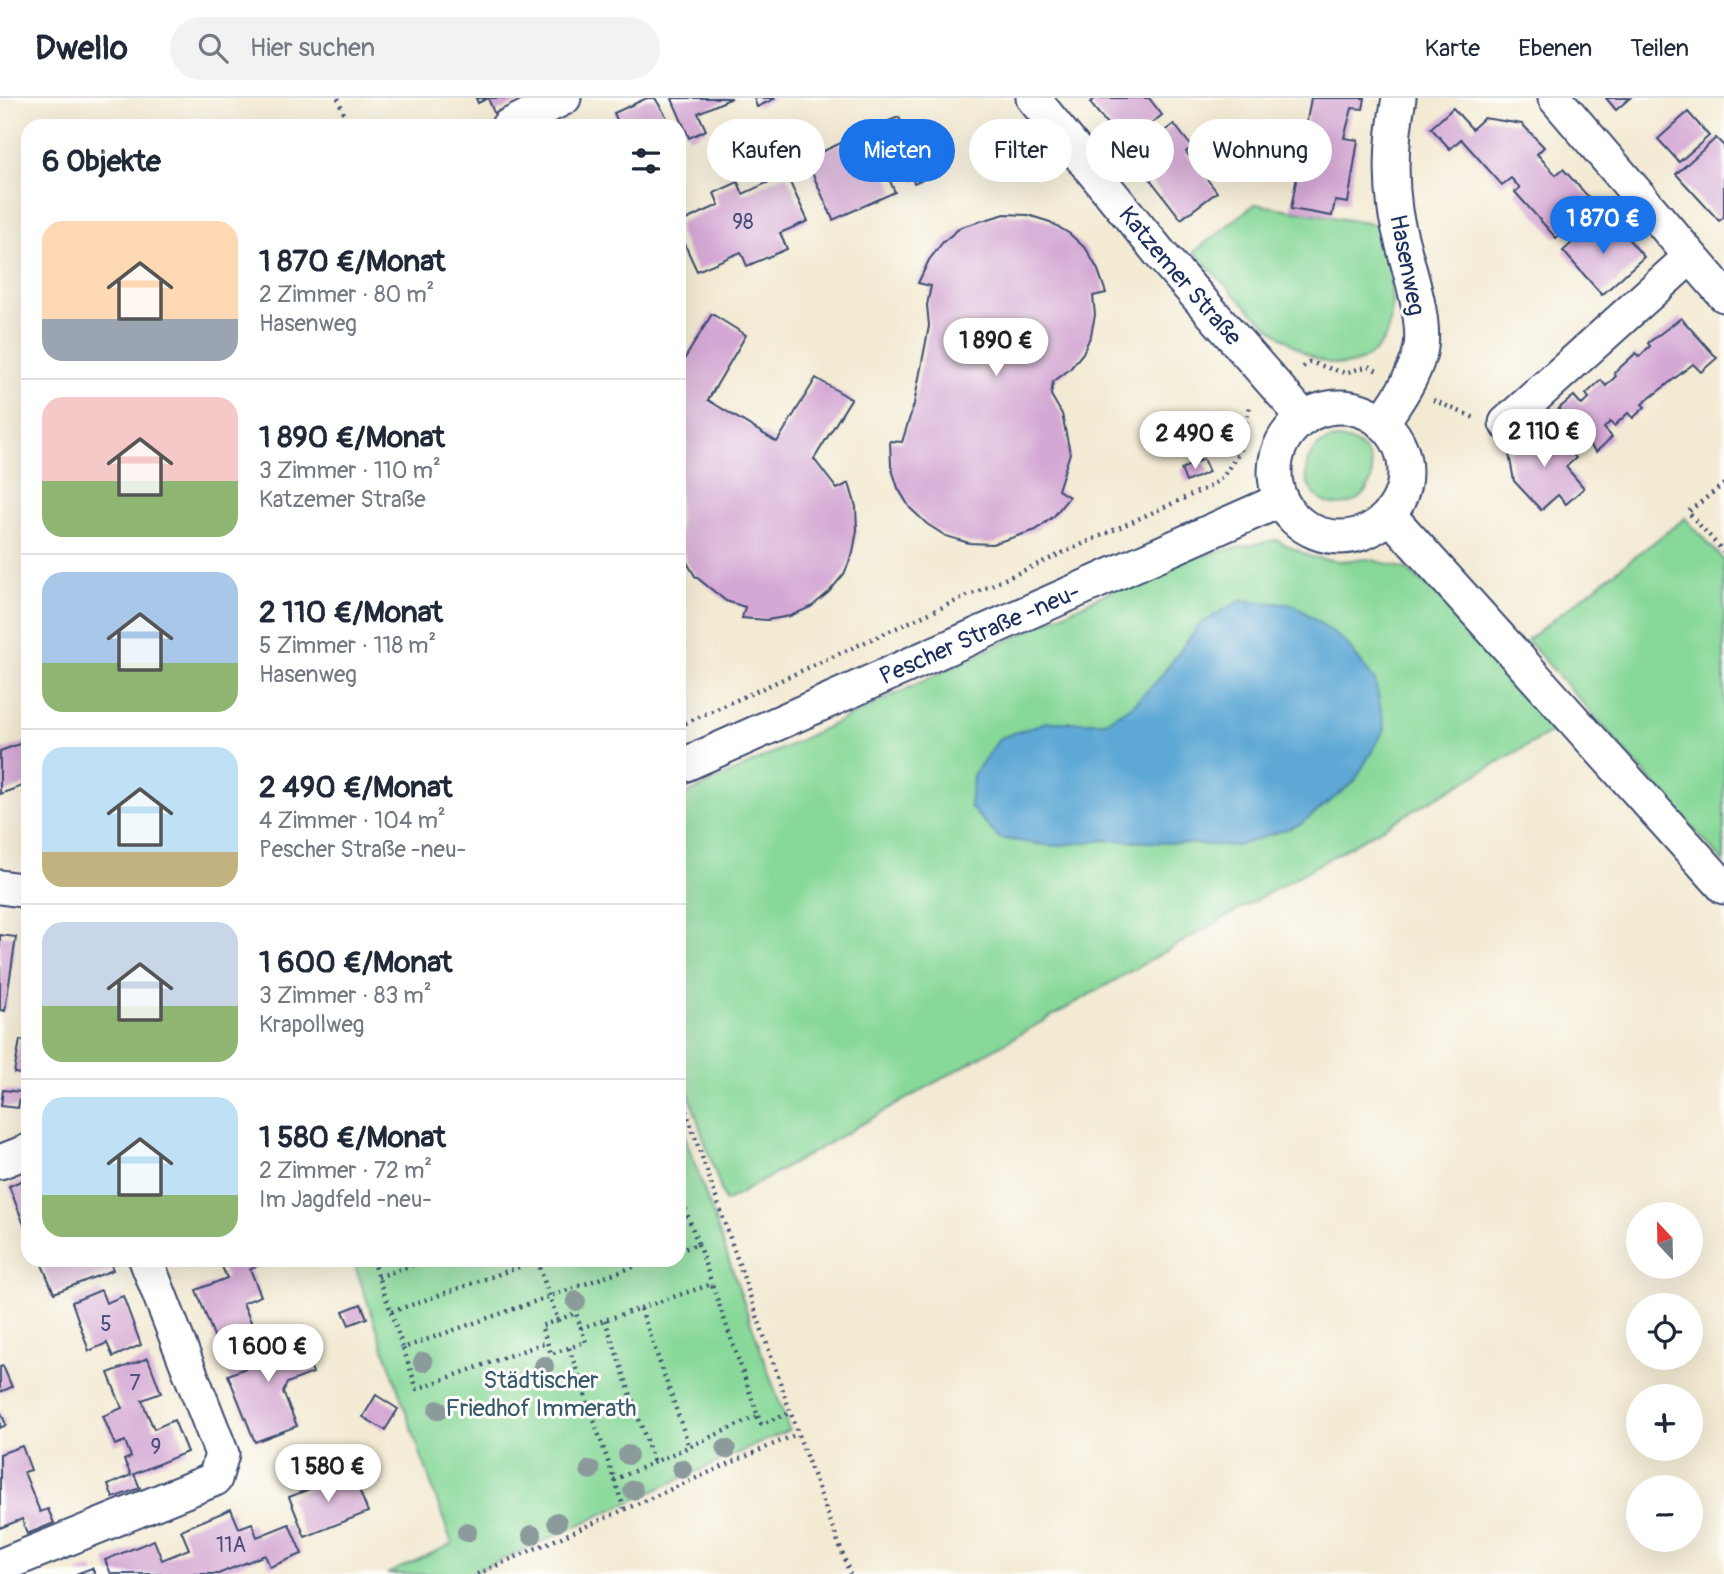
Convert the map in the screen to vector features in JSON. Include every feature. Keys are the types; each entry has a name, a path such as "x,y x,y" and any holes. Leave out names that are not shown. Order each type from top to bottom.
{"street":[{"path":"522,119 565,98"},
{"name":"Katzemer Straße","path":"1033,98 1162,256 1304,418"},
{"name":"Hasenweg","path":"1382,423 1406,387 1421,350 1417,301 1395,209 1393,130 1399,98"},
{"path":"1555,98 1689,258 1724,295"},
{"path":"1506,423 1689,258"},
{"path":"1344,407 1358,410 1382,423 1399,446 1405,475 1403,489 1389,515 1363,533 1331,537 1301,525 1281,500 1275,470 1277,455 1293,428 1304,418 1330,408 1344,407"},
{"name":"Pescher Straße -neu-","path":"686,764 1281,500"},
{"path":"1389,515 1724,887"},
{"path":"0,887 21,890"},
{"path":"0,1163 21,1154"},
{"path":"0,1566 215,1479 222,1454 149,1267"}],"path":[{"path":"338,98 346,119"},
{"path":"686,723 1209,487 1223,477 1239,452 1247,407 1309,362 1345,373 1368,366 1406,387 1488,424 1506,423"},
{"path":"1724,484 1688,512 1724,552"},
{"path":"686,1111 798,1434 850,1574"},
{"path":"686,1211 761,1424 791,1413"},
{"path":"686,1248 698,1244"},
{"path":"374,1267 417,1389 547,1342"},
{"path":"378,1278 409,1267"},
{"path":"391,1312 517,1267"},
{"path":"539,1267 558,1320"},
{"path":"403,1348 633,1267"},
{"path":"581,1328 712,1284"},
{"path":"641,1309 689,1446"},
{"path":"576,1313 586,1342 551,1354 541,1325 558,1320 576,1313"},
{"path":"605,1321 654,1463"},
{"path":"569,1348 624,1508"},
{"path":"614,1480 758,1416"},
{"path":"477,1574 798,1434"}],"green space":[{"path":"1255,204 1378,225 1387,260 1392,300 1391,319 1376,350 1360,361 1346,365 1332,364 1311,357 1260,319 1194,252"},
{"path":"1332,439 1346,439 1358,444 1367,453 1372,472 1370,485 1363,496 1346,505 1332,505 1320,500 1311,491 1306,479 1306,465 1311,453 1320,444"},
{"path":"1685,518 1724,561 1724,863 1527,640"},
{"path":"1276,540 1311,557 1338,561 1369,559 1406,569 1445,601 1562,726 725,1202 686,1085 686,795 1142,576 1191,557"},
{"name":"Städtischer Friedhof Immerath","path":"686,1139 789,1430 470,1574 387,1574 452,1544 355,1267 686,1267"}],"water":[{"path":"1241,600 1295,605 1345,642 1375,681 1385,729 1354,782 1301,824 1237,846 1106,840 1051,846 999,838 970,807 973,775 1000,738 1046,722 1105,722 1133,705 1158,680 1200,624"}],"building":[{"path":"488,98 521,98 522,101 494,113"},
{"path":"647,98 655,98 668,119 617,119 614,113"},
{"path":"732,98 698,113 706,130 689,138 686,119 681,119 672,99"},
{"path":"754,98 776,98 757,107"},
{"path":"1096,98 1149,98 1162,115 1157,119 1103,119 1090,103"},
{"path":"1311,98 1365,98 1363,109 1352,108 1344,138 1358,140 1348,203 1335,201 1332,216 1291,209 1296,182 1332,182 1332,119 1307,119"},
{"path":"1606,98 1630,98 1616,110"},
{"path":"1453,108 1472,129 1484,118 1522,124 1544,147 1537,154 1556,175 1563,169 1594,203 1556,238 1515,192 1520,188 1511,178 1502,185 1461,139 1450,149 1431,128"},
{"path":"1688,112 1709,136 1679,162 1658,139"},
{"path":"1174,124 1188,142 1188,182 1209,182 1217,192 1181,219 1152,182 1174,182"},
{"path":"1716,138 1724,146 1724,217 1719,221 1676,174"},
{"path":"839,144 839,182 890,182 895,192 833,220 816,182 825,182 825,150"},
{"path":"738,182 743,194 769,182 790,182 808,221 780,233 787,249 747,266 741,252 697,271 686,247 686,220 719,205 714,193"},
{"path":"1005,214 1028,215 1050,222 1070,234 1087,250 1106,293 1093,296 1095,315 1091,335 1083,353 1070,369 1053,382 1051,395 1062,414 1070,453 1058,490 1069,497 1054,516 1036,530 992,544 969,543 946,536 927,524 910,508 898,488 891,466 890,441 902,442 914,404 929,326 927,305 931,286 918,283 929,260 943,242 961,227"},
{"path":"1594,223 1605,236 1617,226 1644,257 1602,295 1563,251"},
{"path":"712,314 746,335 708,400 777,442 816,378 851,399 814,459 837,489 849,483 856,507 857,530 853,553 844,574 829,592 811,607 790,616 767,620 742,618 745,607 726,601 695,576 686,561 686,357"},
{"path":"1681,318 1717,358 1701,372 1693,364 1642,404 1645,407 1633,418 1628,413 1614,426 1610,422 1604,428 1612,437 1596,452 1558,409 1574,396 1582,405 1589,398 1586,394 1601,380 1606,386 1616,376 1614,373 1636,353 1639,357 1650,346 1648,343"},
{"path":"1549,427 1576,458 1566,467 1584,488 1566,504 1558,495 1541,510 1514,481 1509,454 1534,432 1538,437"},
{"path":"1203,459 1209,472 1186,482 1181,469"},
{"path":"21,744 21,786 0,794 0,751"},
{"path":"0,935 16,937 5,1011 0,1010"},
{"path":"20,1040 21,1040 21,1074 14,1073"},
{"path":"3,1090 21,1092 18,1108 1,1106"},
{"path":"21,1181 21,1217 9,1186"},
{"path":"43,1267 112,1267 113,1270 54,1293"},
{"path":"222,1267 255,1267 250,1269 261,1296 243,1303 253,1327 216,1341 196,1290 227,1278"},
{"path":"101,1290 106,1303 123,1296 141,1345 113,1357 107,1343 89,1351 72,1302"},
{"path":"361,1304 367,1318 349,1325 343,1311"},
{"path":"278,1330 288,1351 302,1345 313,1373 287,1383 283,1392 297,1426 255,1442 228,1375 248,1367 239,1345"},
{"path":"148,1358 161,1393 142,1400 147,1413 154,1429 174,1420 187,1452 134,1474 140,1488 113,1498 108,1485 131,1475 124,1460 131,1457 125,1441 115,1445 103,1416 122,1408 108,1373"},
{"path":"3,1366 12,1387 0,1392 0,1367"},
{"path":"376,1395 398,1409 385,1430 363,1417"},
{"path":"0,1410 6,1425 0,1428"},
{"path":"22,1446 31,1470 24,1472 40,1512 48,1509 54,1523 27,1534 22,1519 0,1528 0,1454"},
{"path":"352,1472 368,1512 305,1537 289,1497"},
{"path":"231,1509 239,1528 252,1523 257,1537 289,1524 302,1554 270,1567 265,1555 218,1574 111,1574 105,1560 154,1540 162,1560 189,1549 181,1530"},
{"path":"92,1568 95,1574 76,1574"}]}
